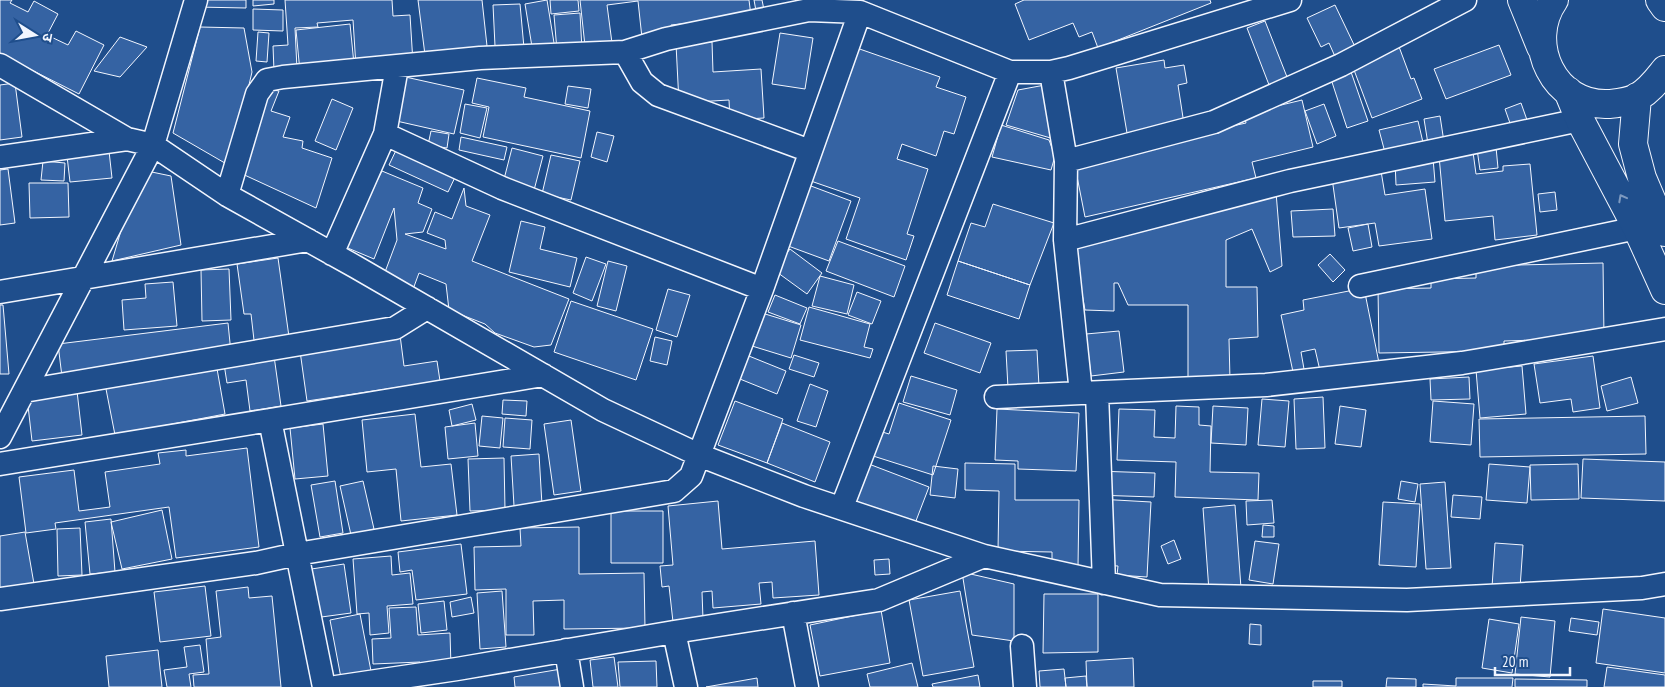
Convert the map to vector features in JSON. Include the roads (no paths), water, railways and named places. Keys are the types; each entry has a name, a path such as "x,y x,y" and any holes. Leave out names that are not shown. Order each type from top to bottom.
{"main road":[{"path":"1522,0 1549,70 1557,82 1568,91 1584,100 1601,104 1620,103 1656,85"},
{"path":"1549,70 1542,50 1542,29 1548,9 1554,0"},
{"path":"1660,0 1665,8"},
{"path":"1656,85 1637,113 1633,144 1642,178 1665,232"},
{"path":"1568,91 1580,120 1637,228 1665,290"}],"street":[{"path":"0,437 154,145 196,0"},
{"path":"227,195 257,94 267,80 282,77 480,58 625,52 666,39 809,10 860,12 1010,72 1051,72 1261,4 1290,0"},
{"path":"1066,161 1214,122 1341,65 1465,0"},
{"path":"0,599 256,563 297,554 674,491 691,476 762,289 860,12"},
{"path":"625,52 642,82 658,95 810,151"},
{"path":"0,64 127,139 154,145 227,195 603,410 699,455 804,496 984,556 1160,595 1407,600 1642,588 1665,584"},
{"path":"332,254 385,134 397,67"},
{"path":"842,508 1010,72"},
{"path":"1051,72 1066,161 1066,240 1089,393 1104,583"},
{"path":"1066,240 1290,181 1580,120"},
{"path":"385,134 502,188 762,289"},
{"path":"0,157 127,139"},
{"path":"1360,286 1637,228"},
{"path":"0,292 308,240"},
{"path":"24,391 395,328 427,308"},
{"path":"996,397 1266,386 1462,363 1665,329"},
{"path":"0,464 542,374"},
{"path":"270,420 324,687"},
{"path":"336,687 447,679 566,650 879,600 984,556"},
{"path":"793,613 807,687"},
{"path":"674,632 686,687"},
{"path":"1022,646 1025,687"},
{"path":"566,650 572,687"}]}
